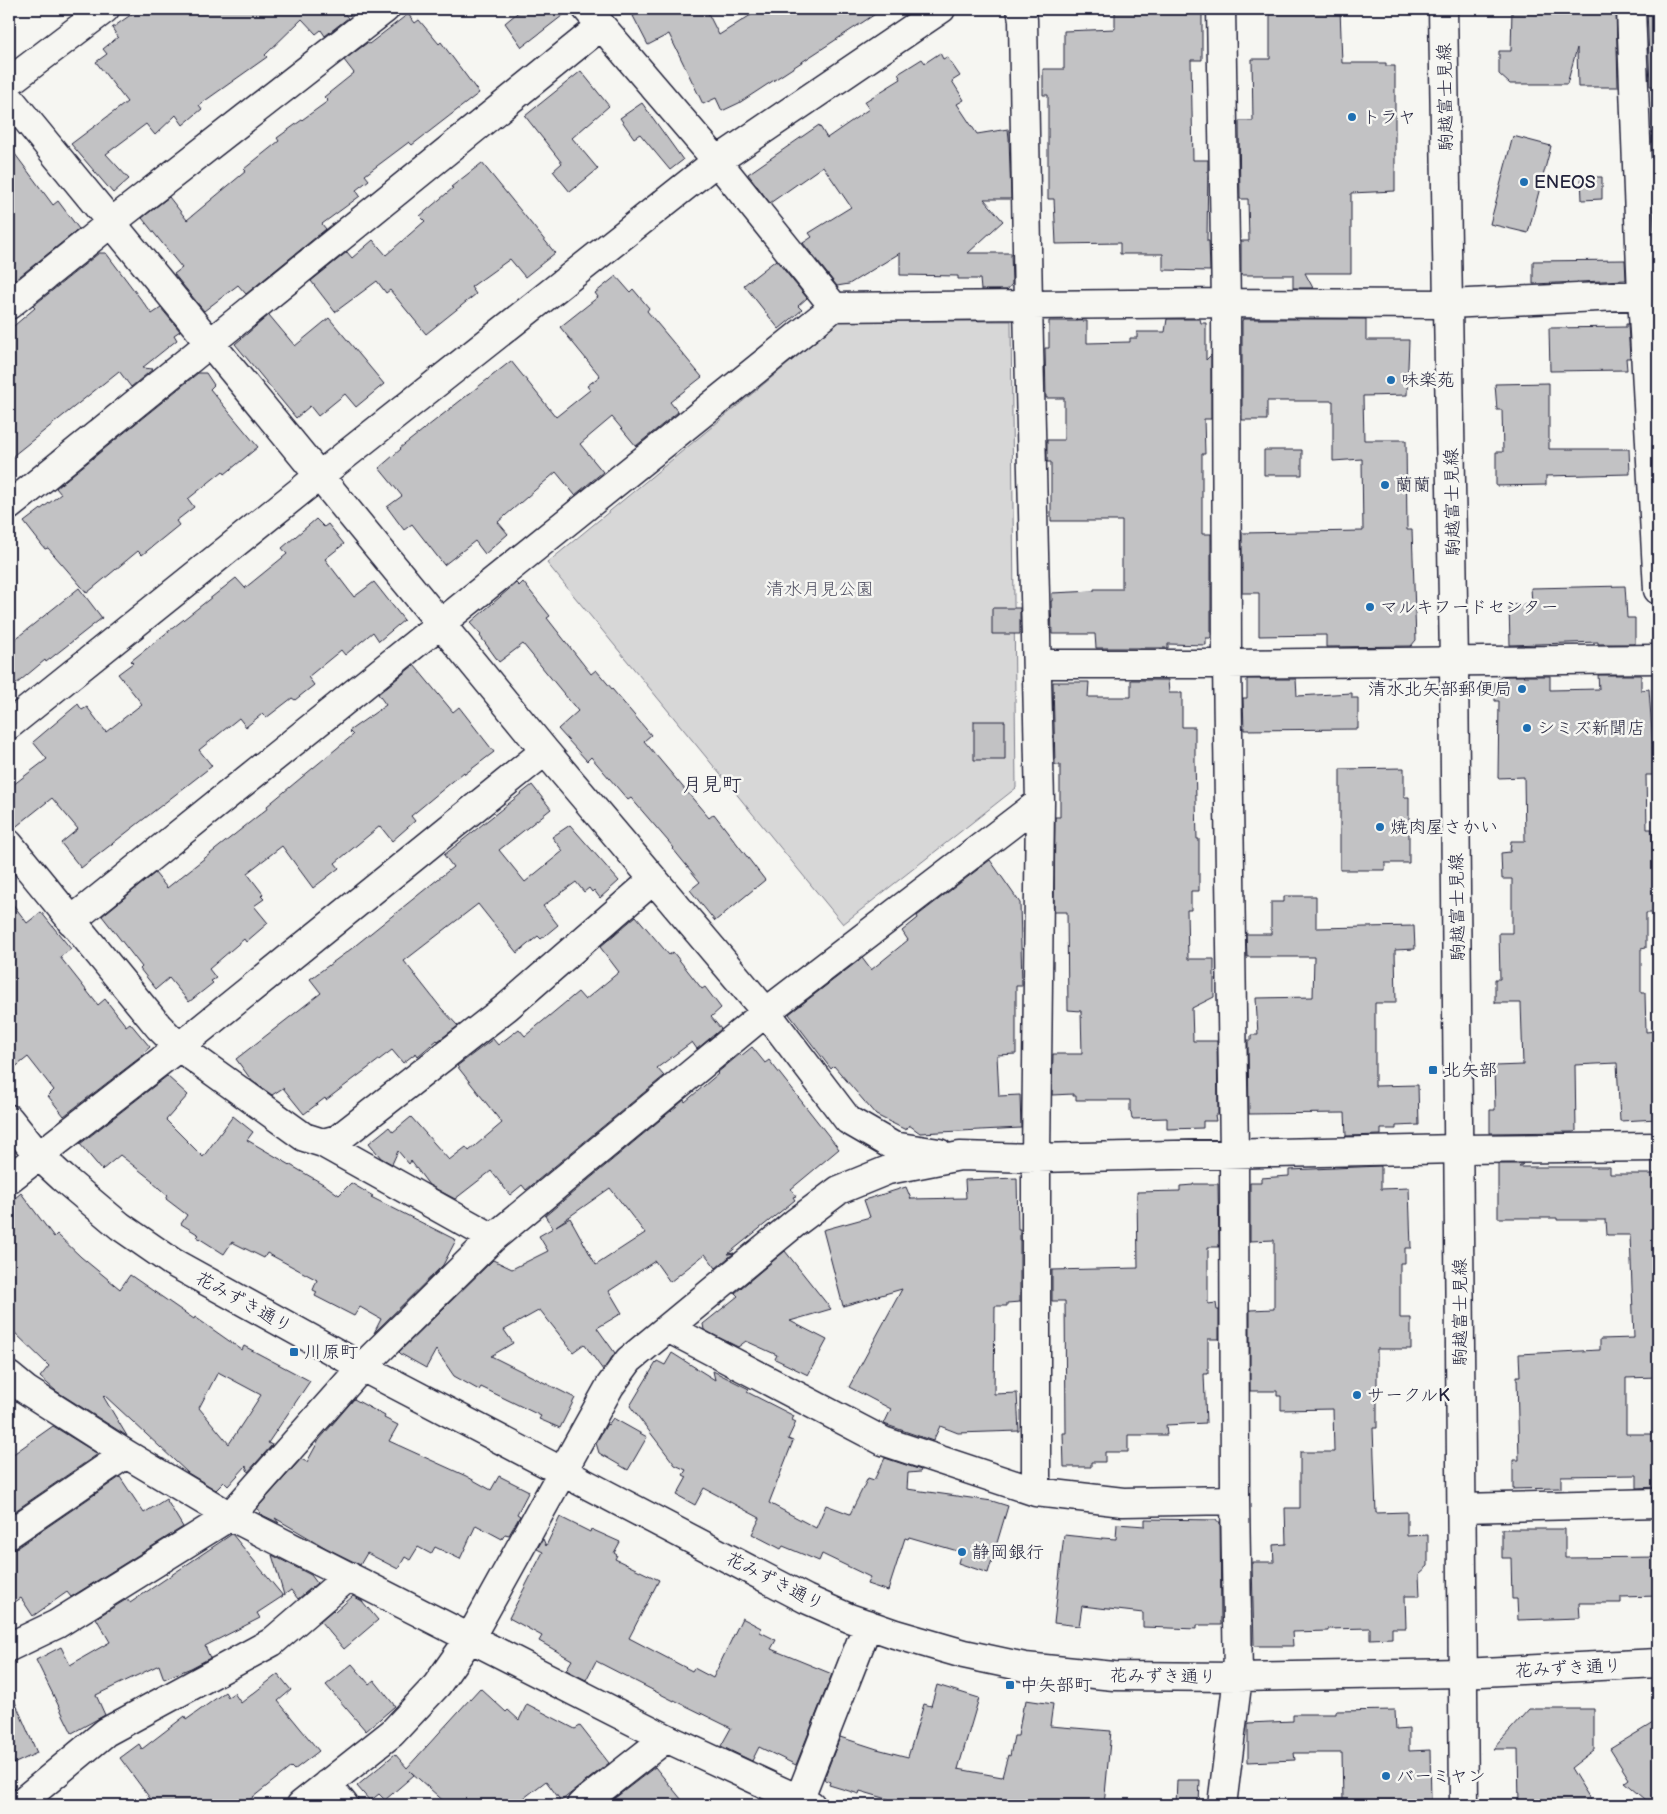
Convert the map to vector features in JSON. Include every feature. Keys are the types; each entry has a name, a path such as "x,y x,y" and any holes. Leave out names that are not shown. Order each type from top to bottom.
{"street":[{"path":"9,82 105,9"},
{"path":"9,305 112,222 385,9"},
{"path":"9,725 716,161 941,9"},
{"path":"1020,9 1024,20 1028,305 1040,802 1036,1158 1036,1492"},
{"path":"1221,9 1226,303 1227,664 1234,1153 1235,1500 1238,1677 1222,1805"},
{"name":"駒越富士見線","path":"1443,9 1454,662 1464,1805"},
{"path":"1631,9 1650,293 1658,590"},
{"path":"9,506 210,344 594,17 716,161 834,307"},
{"path":"9,98 545,751 766,1012 848,1120 892,1146 960,1156 1036,1158 1459,1149 1658,1147"},
{"path":"71,920 834,307 1226,303 1448,304 1650,293"},
{"path":"1037,664 1227,664 1658,659"},
{"path":"9,1179 179,1047 545,751"},
{"path":"9,1647 57,1624 230,1516 362,1367 493,1238 766,1012 1040,802"},
{"path":"9,844 158,1027 179,1047 304,1137 323,1143 493,1238"},
{"path":"323,1143 338,1139 507,1007 653,880"},
{"name":"花みずき通り","path":"9,1119 38,1155 63,1178 120,1226 172,1262 362,1367 806,1599 895,1634 964,1654 1024,1667 1114,1676 1238,1677 1462,1673 1658,1663"},
{"path":"301,1805 392,1733 437,1685 470,1638 610,1386 628,1360 794,1223 838,1190 888,1170 960,1156"},
{"path":"668,1328 882,1441 1036,1492 1123,1502 1235,1500"},
{"path":"15,1390 230,1516 666,1738 803,1804 868,1624"},
{"path":"9,1534 126,1454"},
{"path":"1462,1508 1658,1504"},
{"path":"18,1805 106,1732 272,1642 349,1576"},
{"path":"581,1805 666,1738"},
{"path":"327,1784 344,1805"}],"green space":[{"name":"清水月見公園","path":"840,321 1011,321 1016,788 843,924 547,563"}],"building":[{"path":"139,9 345,9 342,11 348,18 325,36 321,30 316,34 302,19 265,55 267,57 199,105 202,109 183,125 176,115 155,135 146,124 106,154 129,179 113,193 71,144 127,102 96,62 107,54 103,49 118,37 112,28"},
{"path":"522,9 571,9 522,47 505,23"},
{"path":"646,9 706,9 719,35 754,13 766,9 883,9 739,103 722,111 716,98 703,104 669,34 648,45 633,16"},
{"path":"1115,9 1202,9 1202,60 1191,60 1193,160 1208,160 1207,241 1209,241 1210,271 1163,270 1163,254 1120,254 1120,243 1056,244 1054,199 1048,199 1048,95 1043,95 1043,69 1064,69 1064,31 1115,29"},
{"path":"1270,9 1340,9 1342,63 1386,63 1386,66 1395,66 1395,191 1351,193 1351,273 1305,273 1313,288 1293,288 1293,275 1241,275 1241,241 1249,241 1248,199 1240,199 1239,121 1253,121 1252,59 1270,59"},
{"path":"1512,9 1616,9 1618,87 1578,87 1577,48 1567,84 1510,84 1499,74 1499,51 1511,51"},
{"path":"1647,9 1658,9 1658,86 1650,86"},
{"path":"408,14 415,23 419,20 439,44 441,42 479,93 412,145 409,142 365,175 369,180 356,190 360,196 322,224 326,229 246,294 238,285 204,311 174,274 182,268 142,218 169,197 187,220 246,171 244,169 279,141 277,138 328,101 324,97 354,73 344,60 367,43 369,44"},
{"path":"940,53 943,59 947,57 960,76 952,81 964,100 957,104 977,134 1008,129 1011,199 984,199 1003,221 968,253 1011,253 1012,284 1007,290 981,290 980,279 958,279 958,276 900,275 900,253 849,284 837,286 803,243 812,237 809,233 851,207 823,166 770,203 748,174 819,125 827,138 869,109 864,102 901,79 898,74 922,59 925,63"},
{"path":"581,71 609,106 572,138 598,169 570,192 553,171 562,163 525,116"},
{"path":"642,103 683,160 670,170 640,134 634,138 620,118"},
{"path":"1513,136 1551,146 1528,233 1490,224"},
{"path":"9,146 53,205 58,201 79,229 15,280 9,272"},
{"path":"482,163 555,253 525,277 510,259 471,287 476,294 426,334 390,290 386,293 377,281 335,312 311,281 347,252 352,258 373,240 386,255 425,221 420,216 453,188 451,187"},
{"path":"1581,177 1602,177 1602,199 1582,200"},
{"path":"99,253 106,253 152,314 161,308 180,331 174,335 177,340 142,368 153,369 131,387 119,371 9,459 9,330 35,308 33,306"},
{"path":"776,260 807,298 798,306 802,310 779,329 744,285"},
{"path":"1625,260 1626,280 1533,284 1533,261"},
{"path":"616,276 630,292 633,289 649,308 647,311 702,377 670,402 678,412 636,446 612,417 580,444 603,472 575,495 556,472 498,522 508,534 485,554 475,541 444,565 412,524 404,530 387,507 402,496 379,468 400,448 511,361 556,417 590,390 587,386 600,376 560,327 598,297 595,293"},
{"path":"269,315 295,346 329,318 384,384 356,407 345,394 318,416 310,406 296,418 235,344"},
{"path":"1167,319 1200,319 1201,323 1206,323 1206,360 1211,355 1211,419 1204,419 1205,454 1202,454 1202,534 1211,534 1211,638 1206,638 1206,645 1168,644 1168,648 1096,648 1095,634 1052,634 1052,593 1094,591 1094,589 1122,589 1122,521 1051,521 1051,462 1047,462 1047,440 1064,440 1064,398 1046,398 1045,348 1049,348 1049,321 1087,321 1087,343 1130,342 1130,338 1137,338 1137,332 1165,332"},
{"path":"1243,319 1366,319 1366,340 1409,340 1407,395 1363,396 1364,440 1406,440 1407,530 1412,530 1416,640 1411,646 1326,647 1326,635 1259,636 1259,593 1242,593 1242,533 1363,531 1362,459 1333,461 1333,401 1267,401 1267,420 1242,420"},
{"path":"1626,324 1628,324 1630,358 1626,358 1627,370 1550,371 1549,328 1626,327"},
{"path":"198,373 206,373 214,385 210,389 258,447 225,474 223,471 188,499 194,507 176,521 179,525 142,555 138,551 87,593 48,548 45,549 24,522 61,494 56,488"},
{"path":"1549,383 1549,449 1629,449 1630,474 1546,476 1546,485 1496,486 1496,452 1503,452 1502,410 1497,410 1495,384"},
{"path":"1264,450 1302,450 1302,475 1264,475"},
{"path":"316,519 324,527 328,524 344,544 325,559 354,597 374,582 404,620 379,641 373,632 345,655 341,650 308,677 314,685 295,700 292,698 266,718 262,714 246,727 239,718 199,750 212,766 81,868 61,843 78,829 52,798 13,829 9,829 9,788 47,759 33,742 78,704 82,710 87,707 106,732 142,704 118,674 133,663 131,661 236,578 245,588 287,554 282,548"},
{"path":"523,582 550,616 547,618 591,674 596,670 651,735 644,741 709,818 714,814 765,880 715,921 690,890 700,882 674,848 631,798 628,800 591,757 587,761 558,729 578,711 523,644 499,662 481,635 470,623 516,583 519,586"},
{"path":"1625,586 1627,618 1635,618 1635,644 1598,644 1598,642 1510,645 1509,605 1532,604 1531,588"},
{"path":"79,588 102,618 46,662 45,660 9,690 9,644"},
{"path":"992,608 1020,608 1020,634 992,634"},
{"path":"414,665 453,712 459,707 494,752 465,774 464,772 411,816 415,821 392,841 380,826 335,863 339,868 313,888 282,846 247,873 263,894 261,896 264,899 254,906 268,923 246,942 244,939 209,969 216,978 211,981 213,983 189,1002 169,978 156,989 140,969 142,967 102,916 155,873 167,888 268,808 267,806 353,735 349,731 386,705 378,694"},
{"path":"1598,675 1641,675 1641,690 1649,689 1655,775 1646,775 1647,829 1652,829 1653,859 1658,859 1658,913 1646,913 1646,948 1641,949 1641,993 1645,993 1646,1032 1656,1031 1658,1048 1658,1119 1620,1121 1617,1063 1575,1065 1576,1131 1490,1133 1490,1110 1495,1110 1494,1066 1523,1065 1521,1003 1495,1003 1495,979 1500,979 1499,933 1512,933 1512,879 1502,879 1501,853 1510,852 1511,841 1525,841 1524,777 1498,778 1499,701 1495,701 1495,682 1502,676 1550,676 1550,690 1599,689"},
{"path":"1247,679 1296,679 1297,696 1352,693 1352,698 1358,698 1358,729 1244,730 1243,698 1247,698"},
{"path":"1131,680 1168,680 1169,693 1182,693 1182,727 1195,727 1199,891 1191,891 1191,910 1187,910 1188,959 1214,959 1214,997 1192,1008 1193,1041 1217,1041 1218,1115 1215,1115 1216,1121 1203,1121 1203,1128 1167,1129 1167,1118 1132,1119 1130,1100 1076,1100 1076,1096 1073,1096 1073,1094 1052,1095 1053,1054 1082,1054 1081,1011 1068,1010 1067,912 1054,912 1055,817 1060,817 1060,765 1055,765 1053,682 1089,682 1088,697 1131,697"},
{"path":"974,721 1005,721 1005,760 974,760"},
{"path":"1404,768 1404,797 1409,797 1409,863 1385,863 1385,870 1340,870 1340,769"},
{"path":"532,785 551,809 499,850 525,882 563,851 552,837 570,825 619,881 600,898 594,890 592,892 589,888 584,892 576,882 543,906 558,925 541,939 538,936 517,953 478,904 404,961 441,1008 458,1026 418,1056 416,1053 403,1063 392,1050 326,1100 325,1098 304,1114 283,1088 272,1095 252,1081 236,1059 321,993 310,979 351,949 453,867 444,855"},
{"path":"990,860 1020,903 1022,986 1016,986 1016,1054 997,1055 999,1096 1020,1095 1021,1128 920,1133 909,1125 906,1130 876,1115 834,1066 831,1069 789,1014 862,958 871,970 908,940 902,931 918,918 917,916"},
{"path":"1284,896 1316,896 1316,928 1414,926 1415,949 1395,950 1396,1003 1375,1003 1375,1086 1418,1085 1419,1125 1396,1126 1396,1129 1381,1129 1381,1135 1346,1136 1345,1113 1249,1114 1248,1040 1251,1040 1251,1035 1258,1035 1256,998 1313,997 1314,957 1247,957 1246,934 1271,934 1271,902 1284,902"},
{"path":"9,899 27,923 41,912 71,949 60,957 98,1005 105,999 126,1026 130,1023 150,1047 142,1056 64,1116 48,1096 54,1090 28,1057 9,1072"},
{"path":"636,916 669,955 673,952 702,989 705,987 721,1008 711,1017 721,1029 697,1049 692,1042 657,1068 664,1076 526,1190 522,1185 510,1195 491,1171 455,1199 429,1185 411,1161 409,1164 398,1151 392,1164 381,1158 369,1143 389,1127 393,1132 411,1117 449,1160 466,1147 469,1151 502,1123 457,1066 493,1039 498,1045 519,1029 525,1036 578,992 585,1000 619,972 600,947"},
{"path":"752,1047 765,1063 769,1060 839,1149 791,1189 796,1196 793,1197 795,1200 728,1254 734,1253 716,1268 705,1254 670,1282 655,1261 609,1291 622,1313 597,1328 615,1353 603,1370 584,1344 573,1352 540,1310 504,1330 513,1343 491,1356 575,1398 560,1428 539,1419 541,1416 481,1387 479,1390 454,1376 436,1350 426,1368 399,1352 493,1260 512,1269 548,1251 539,1236 553,1228 545,1216 684,1100 685,1102 740,1054 741,1056","holes":["610,1188 645,1233 596,1265 570,1218 556,1226"]},
{"path":"167,1076 188,1095 166,1120 203,1157 233,1116 253,1132 247,1140 339,1195 351,1183 373,1196 371,1197 456,1240 443,1265 374,1333 381,1319 360,1307 354,1316 315,1296 317,1292 313,1290 317,1280 267,1253 264,1258 232,1242 224,1254 197,1237 199,1235 181,1224 187,1215 166,1199 168,1196 153,1181 120,1155 102,1170 80,1144"},
{"path":"1498,1164 1523,1164 1519,1167 1610,1167 1610,1174 1658,1174 1658,1377 1626,1378 1626,1434 1658,1434 1658,1487 1637,1488 1637,1475 1561,1476 1561,1488 1513,1489 1513,1460 1519,1460 1517,1376 1520,1376 1519,1354 1600,1350 1600,1339 1634,1338 1630,1235 1607,1235 1606,1220 1498,1218"},
{"path":"1381,1166 1381,1189 1409,1188 1411,1248 1405,1248 1405,1263 1400,1263 1400,1318 1411,1318 1411,1349 1377,1349 1377,1428 1373,1428 1376,1513 1407,1512 1407,1536 1428,1535 1428,1566 1419,1574 1420,1596 1405,1596 1406,1628 1392,1628 1392,1638 1370,1639 1370,1628 1328,1629 1328,1631 1292,1632 1293,1646 1254,1646 1252,1562 1274,1562 1273,1545 1286,1544 1285,1508 1300,1508 1300,1452 1334,1452 1333,1409 1281,1410 1281,1396 1277,1396 1277,1391 1250,1391 1250,1310 1274,1309 1274,1240 1250,1241 1250,1183 1261,1183 1261,1178 1289,1176 1289,1170"},
{"path":"1017,1178 1018,1229 1020,1229 1020,1302 1007,1303 1007,1306 995,1306 994,1394 1017,1393 1019,1431 958,1433 940,1426 933,1441 884,1424 891,1409 849,1387 902,1289 843,1306 823,1230 870,1217 864,1200 906,1187 911,1199 966,1198 965,1180"},
{"path":"1218,1184 1219,1247 1208,1247 1208,1304 1216,1303 1217,1310 1219,1310 1219,1339 1208,1339 1208,1374 1204,1374 1206,1423 1166,1425 1167,1435 1128,1435 1128,1452 1105,1452 1105,1462 1091,1462 1091,1467 1064,1467 1063,1433 1066,1433 1065,1301 1052,1301 1052,1270 1138,1268 1137,1192 1180,1191 1180,1186"},
{"path":"21,1193 54,1237 57,1234 81,1257 120,1289 130,1275 242,1350 244,1346 310,1381 268,1443 272,1445 248,1472 246,1466 228,1486 224,1482 216,1490 188,1473 104,1395 127,1436 56,1391 40,1377 49,1366 9,1327 9,1203","holes":["218,1372 261,1395 229,1444 199,1408"]},
{"path":"785,1251 831,1309 790,1321 827,1340 808,1375 775,1359 777,1355 746,1341 738,1347 704,1330 703,1324 738,1296 735,1293"},
{"path":"672,1353 715,1380 713,1371 749,1389 747,1392 794,1416 792,1420 796,1422 788,1439 793,1441 769,1503 816,1528 826,1505 850,1514 868,1478 874,1480 885,1458 921,1470 920,1472 908,1473 907,1489 992,1501 1008,1506 988,1573 958,1563 961,1552 909,1537 908,1539 905,1538 888,1591 867,1584 870,1577 822,1554 819,1561 783,1546 781,1549 752,1534 760,1518 704,1488 695,1505 677,1495 687,1477 683,1475 686,1470 675,1465 630,1406 657,1361 665,1365"},
{"path":"354,1399 398,1425 389,1441 466,1476 491,1490 499,1476 529,1491 517,1514 520,1516 509,1535 505,1534 502,1539 476,1525 460,1559 435,1547 431,1554 418,1547 410,1560 405,1557 398,1569 367,1553 360,1565 326,1548 275,1518 279,1523 260,1514 258,1507 301,1459 307,1462 319,1440"},
{"path":"613,1418 647,1437 628,1470 599,1453 596,1443 607,1424"},
{"path":"53,1426 98,1454 9,1515 9,1457"},
{"path":"120,1477 144,1513 166,1499 183,1527 71,1597 67,1592 33,1616 21,1598 9,1606 9,1549 18,1547"},
{"path":"560,1517 590,1532 591,1529 620,1542 614,1553 617,1555 615,1559 659,1580 629,1638 692,1671 694,1668 713,1678 742,1618 761,1628 760,1632 776,1640 771,1649 832,1674 796,1765 759,1747 752,1761 721,1746 731,1728 596,1661 586,1680 566,1670 572,1660 539,1641 542,1636 509,1618 543,1552 537,1549 543,1539 546,1546"},
{"path":"1145,1519 1217,1520 1217,1522 1220,1522 1221,1625 1197,1625 1197,1629 1143,1627 1143,1613 1082,1606 1079,1626 1054,1623 1064,1535 1116,1539 1117,1524 1145,1526"},
{"path":"1502,1529 1565,1529 1565,1558 1658,1557 1658,1596 1621,1597 1621,1603 1579,1603 1580,1618 1518,1620 1517,1599 1512,1599 1511,1558 1502,1558"},
{"path":"232,1534 283,1596 257,1613 260,1618 205,1646 210,1658 164,1679 159,1665 96,1695 105,1715 72,1733 36,1660 61,1647 70,1665 110,1642 96,1618 127,1599 130,1603"},
{"path":"272,1555 311,1575 317,1583 298,1599 291,1590 284,1595"},
{"path":"353,1596 362,1601 378,1620 344,1649 320,1621 333,1610 335,1612"},
{"path":"352,1664 369,1684 374,1680 395,1706 366,1731 326,1685"},
{"path":"278,1674 291,1690 278,1701 319,1751 294,1770 291,1767 243,1805 155,1805 120,1758 139,1744 142,1749 185,1716 186,1720 225,1692 228,1697 234,1693 241,1703"},
{"path":"937,1685 979,1698 958,1769 1002,1777 1008,1755 1010,1756 1014,1736 1018,1736 1026,1700 1053,1704 1050,1726 1111,1731 1104,1805 908,1805 860,1791 859,1794 829,1785 830,1782 824,1779 840,1737 908,1757 924,1704 931,1706"},
{"path":"9,1688 37,1753 9,1766"},
{"path":"480,1688 506,1712 508,1710 519,1720 527,1704 575,1729 580,1726 609,1763 561,1801 546,1781 515,1805 448,1805 410,1771 414,1775 385,1800 379,1794 370,1801 357,1786 395,1754 407,1768"},
{"path":"1529,1709 1594,1709 1594,1750 1571,1768 1594,1805 1519,1805 1518,1749 1493,1749"},
{"path":"1395,1710 1396,1730 1409,1729 1409,1751 1430,1750 1431,1800 1343,1801 1342,1753 1294,1753 1295,1760 1248,1762 1248,1723 1293,1721 1293,1714 1336,1714 1336,1711"},
{"path":"1658,1720 1658,1805 1652,1805 1625,1782 1629,1779 1610,1749"},
{"path":"655,1767 686,1805 606,1805"},
{"path":"1177,1780 1200,1780 1199,1805 1176,1805"}],"place":[{"name":"トラヤ","path":"1352,117"},
{"name":"ENEOS","path":"1524,182"},
{"name":"味楽苑","path":"1391,380"},
{"name":"蘭蘭","path":"1385,485"},
{"name":"マルキフードセンター","path":"1370,607"},
{"name":"清水北矢部郵便局","path":"1522,689"},
{"name":"シミズ新聞店","path":"1527,728"},
{"name":"焼肉屋さかい","path":"1380,827"},
{"name":"北矢部","path":"1433,1070"},
{"name":"川原町","path":"294,1352"},
{"name":"サークルK","path":"1357,1395"},
{"name":"静岡銀行","path":"962,1552"},
{"name":"中矢部町","path":"1010,1685"},
{"name":"バーミヤン","path":"1386,1776"}],"district":[{"name":"月見町","path":"712,784"}]}
